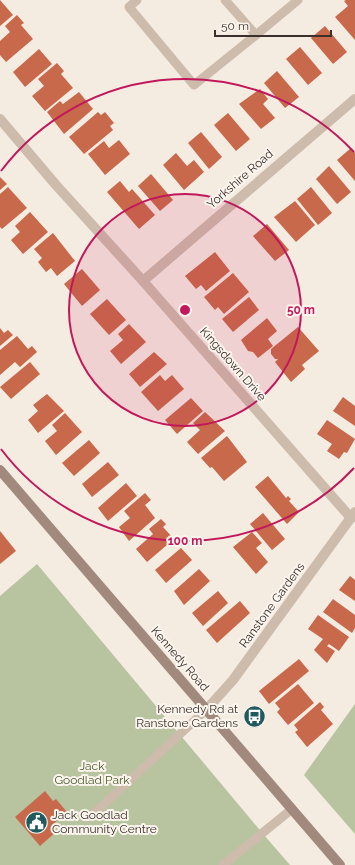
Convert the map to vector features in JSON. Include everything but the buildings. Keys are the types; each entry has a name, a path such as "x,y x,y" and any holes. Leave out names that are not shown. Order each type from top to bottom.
{"main road":[{"name":"Kennedy Road","path":"0,470 340,865"}],"street":[{"name":"Yorkshire Road","path":"143,281 355,98"},
{"name":"Kingsdown Drive","path":"0,119 56,185 353,515"},
{"name":"Ranstone Gardens","path":"206,710 233,680 353,515"}],"lane":[{"path":"137,0 129,7 194,85 298,0"},
{"path":"225,0 256,35"},
{"path":"90,817 206,710"},
{"path":"223,865 292,809"}],"green space":[{"name":"Jack Goodlad Park","path":"37,564 290,865 0,865 0,596"},
{"path":"355,704 355,834 304,775"}],"place":[{"name":"Kennedy Rd at Ranstone Gardens","path":"254,716"},
{"name":"Jack Goodlad Community Centre","path":"37,822"}]}
